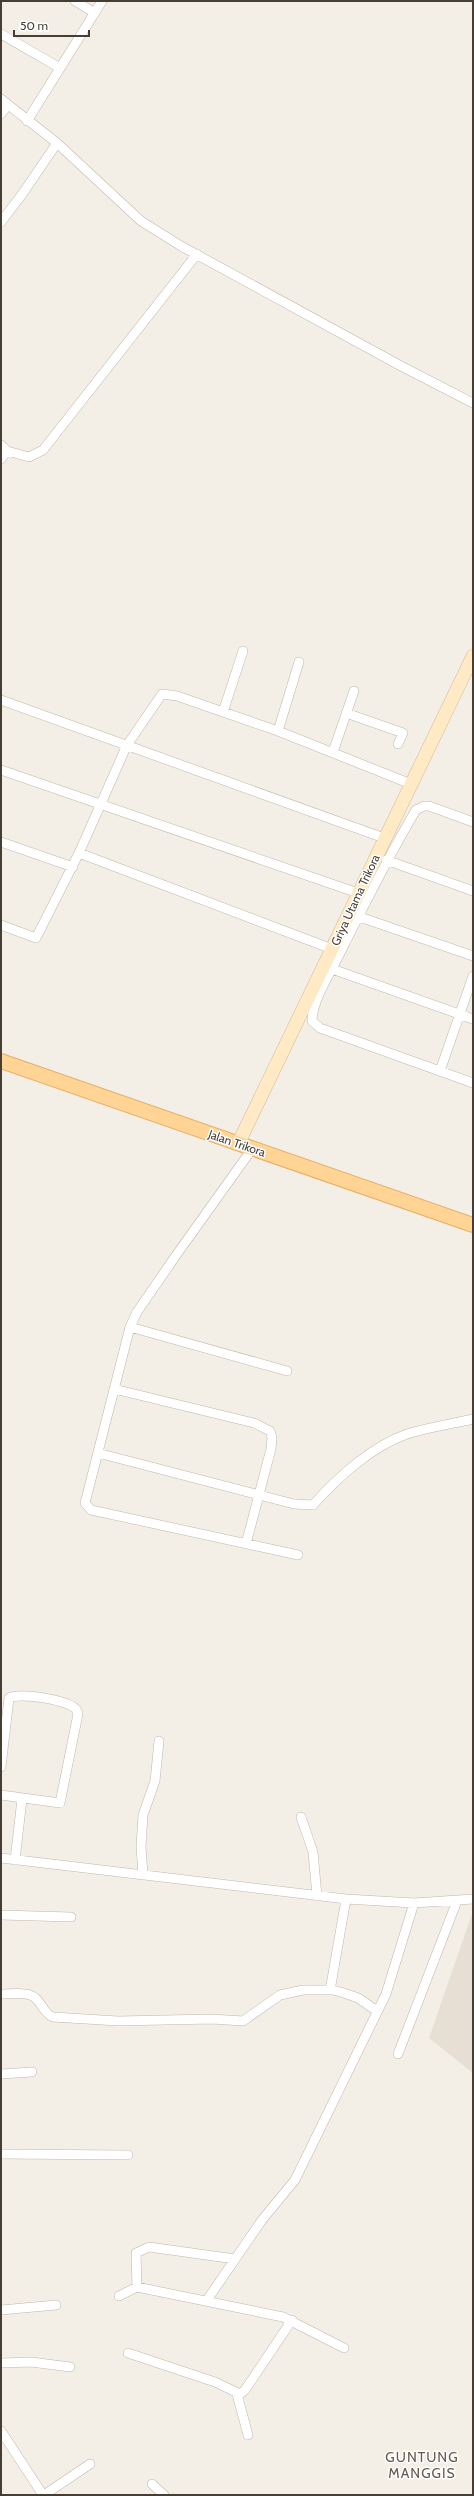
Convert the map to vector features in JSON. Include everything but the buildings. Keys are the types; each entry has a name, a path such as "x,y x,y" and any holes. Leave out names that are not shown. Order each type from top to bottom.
{"main road":[{"name":"Jalan Trikora","path":"1,1062 473,1225"}],"street":[{"path":"75,1 95,13"},
{"path":"27,121 102,1"},
{"path":"1,34 60,68"},
{"path":"1,114 5,102 27,121 57,143 141,221 197,254 401,366 473,402"},
{"path":"1,222 24,194 57,143"},
{"path":"1,459 4,448 30,456 43,450 197,254"},
{"path":"223,712 243,651"},
{"name":"Griya Utama Trikora","path":"238,1144 332,949 353,915 358,893 473,656"},
{"path":"278,731 299,662"},
{"path":"333,752 354,691"},
{"path":"1,925 36,938 73,867 127,745 162,694 177,696 278,731 411,784"},
{"path":"1,700 384,838"},
{"path":"346,713 403,733 398,744"},
{"path":"1,770 101,802 358,893"},
{"path":"473,822 424,806 416,810 353,915 313,1012 313,1024 473,1083"},
{"path":"1,842 73,867"},
{"path":"79,853 332,949"},
{"path":"386,860 473,890"},
{"path":"353,915 473,956"},
{"path":"332,969 473,1019"},
{"path":"440,1071 473,976"},
{"path":"252,1149 137,1312 130,1327 98,1453 86,1492 85,1503 88,1509 298,1555"},
{"path":"130,1327 287,1372"},
{"path":"114,1389 266,1427 272,1434 271,1448 258,1493 246,1544"},
{"path":"98,1453 258,1493 294,1504 313,1505 325,1492 384,1446 406,1435 473,1419"},
{"path":"1,1767 9,1698 14,1696 44,1698 66,1702 76,1709 78,1714 61,1802 55,1804 1,1794"},
{"path":"143,1875 141,1846 143,1815 155,1781 159,1741"},
{"path":"16,1860 22,1799"},
{"path":"301,1817 313,1852 317,1896"},
{"path":"1,1858 346,1899 414,1903 473,1899"},
{"path":"331,1985 346,1899"},
{"path":"398,2054 457,1901"},
{"path":"207,2300 262,2220 295,2180 386,1994 414,1903"},
{"path":"1,1916 71,1917"},
{"path":"1,1994 30,1995 38,2001 48,2015 53,2017 118,2021 212,2019 242,2021 280,1995 303,1990 332,1990 344,1993 358,1998 377,2011"},
{"path":"1,2074 32,2072"},
{"path":"1,2154 128,2155"},
{"path":"137,2287 136,2254 148,2247 235,2259"},
{"path":"119,2296 137,2287 207,2300 292,2320 344,2348"},
{"path":"1,2310 56,2305"},
{"path":"237,2394 246,2390 292,2320"},
{"path":"128,2353 216,2382 237,2394 248,2435"},
{"path":"1,2363 25,2362 70,2367"},
{"path":"1,2431 43,2495 90,2464"},
{"path":"152,2484 164,2495"}],"shaded area":[{"path":"473,1911 473,2073 429,2038"}],"district":[{"name":"GUNTUNG MANGGIS","path":"422,2466"}]}
